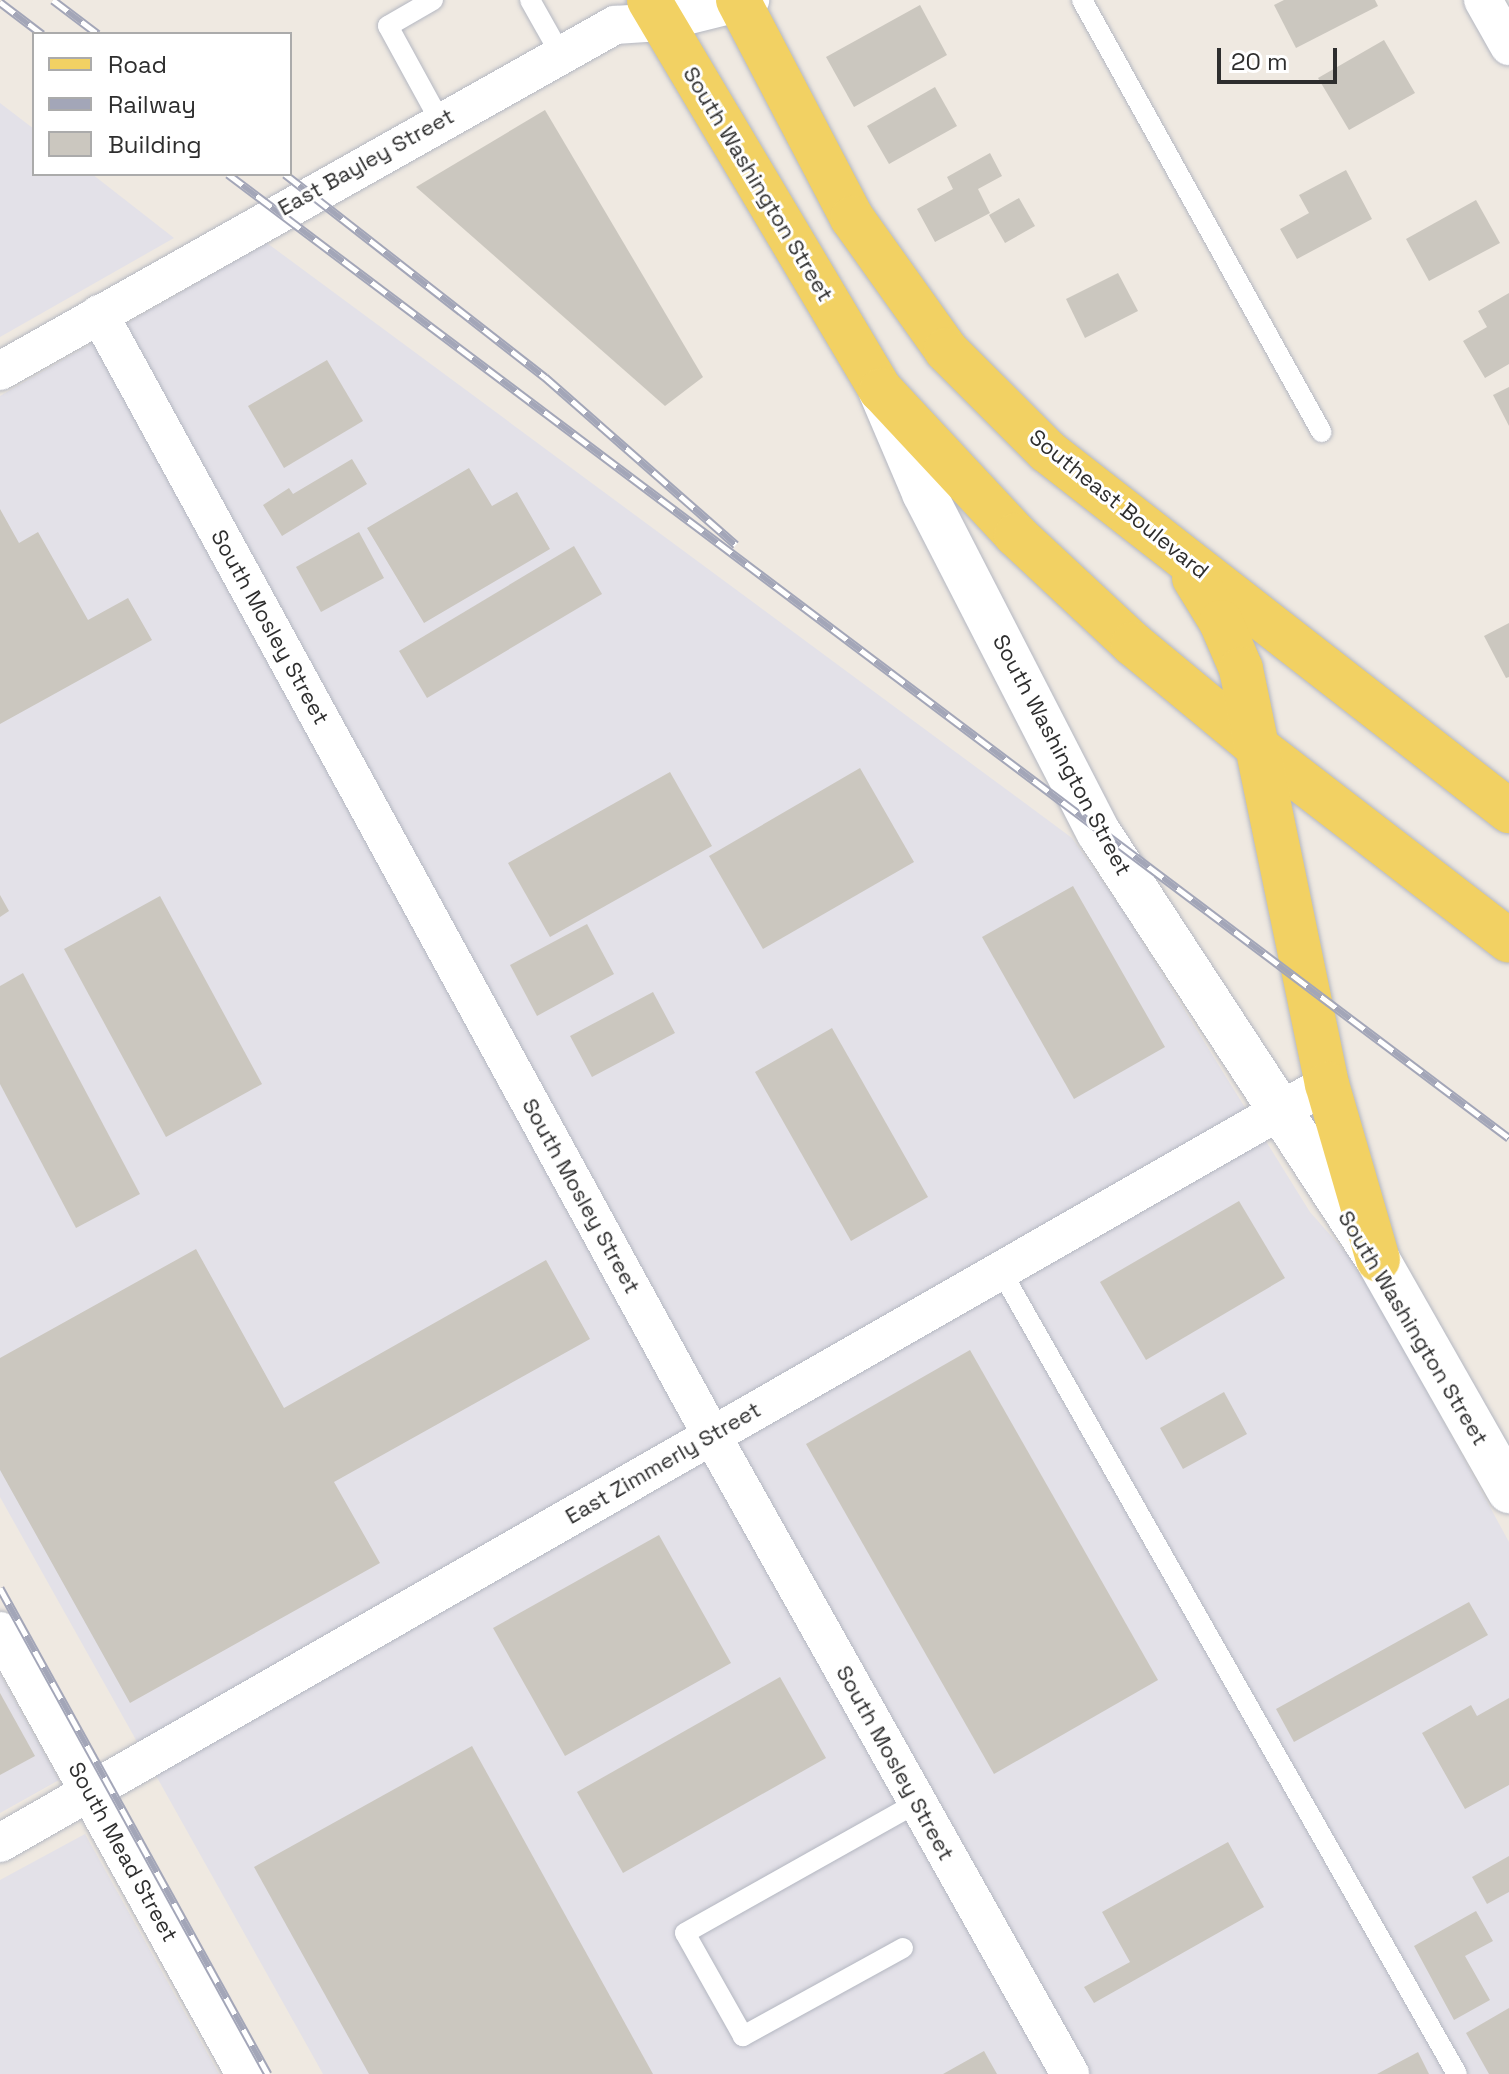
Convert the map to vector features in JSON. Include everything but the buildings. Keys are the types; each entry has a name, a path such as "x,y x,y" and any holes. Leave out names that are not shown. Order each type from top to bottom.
{"main road":[{"name":"Southeast Boulevard","path":"742,1 852,218 946,350 1047,451 1509,811"},
{"name":"South Washington Street","path":"655,11 881,390"},
{"path":"881,390 1016,535 1133,644 1260,749 1509,941"},
{"path":"1180,555 1231,646 1260,749 1327,1084 1378,1260"}],"street":[{"path":"1483,0 1509,46"},
{"name":"East Bayley Street","path":"0,371 615,25 655,11 742,1"},
{"name":"South Mosley Street","path":"99,314 711,1434 1070,2074"},
{"name":"South Washington Street","path":"881,390 924,493 1099,833 1279,1115 1378,1260 1509,1491"},
{"name":"East Zimmerly Street","path":"0,1843 711,1434 1279,1115 1327,1084"},
{"name":"South Mead Street","path":"0,1631 245,2074"}],"lane":[{"path":"433,0 388,26 440,121"},
{"path":"530,0 561,55"},
{"path":"1082,0 1321,432"},
{"path":"1001,1271 1457,2074"},
{"path":"903,1948 743,2036 685,1933 917,1803"}],"shaded area":[{"path":"0,103 32,127 32,176 95,176 174,238 0,337"},
{"path":"267,243 1072,838 1121,908 1310,1212 1361,1270 1509,1542 1509,2074 323,2074 0,1497 0,396"},
{"path":"0,1674 59,1780 0,1813"},
{"path":"85,1834 219,2074 0,2074 0,1880"}],"railway":[{"path":"53,0 95,32"},
{"path":"0,2 39,32"},
{"path":"231,176 1509,1138"},
{"path":"288,176 545,377 736,545"},
{"path":"0,1588 268,2074"}]}
